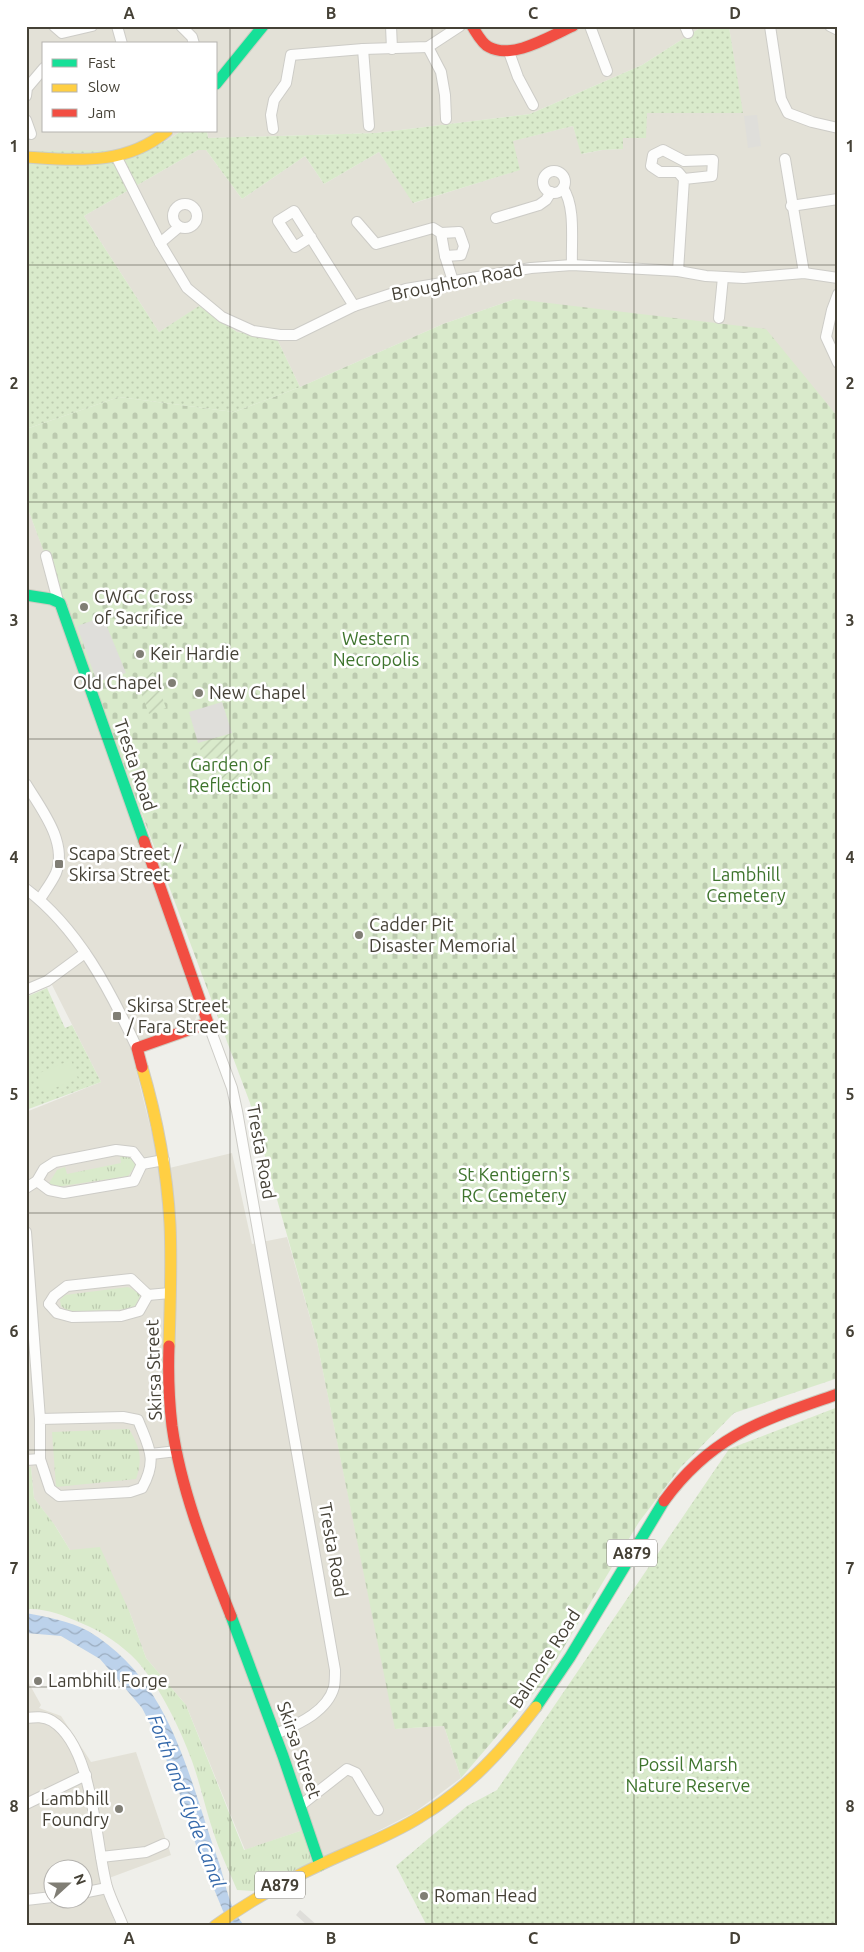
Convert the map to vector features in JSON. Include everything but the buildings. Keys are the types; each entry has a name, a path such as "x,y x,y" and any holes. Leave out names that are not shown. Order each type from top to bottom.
{"street":[{"path":"54,26 62,33"},
{"path":"62,33 92,26"},
{"path":"117,26 121,42"},
{"path":"181,26 192,37 193,42"},
{"path":"218,82 263,26"},
{"path":"391,26 392,49"},
{"path":"273,129 270,115 274,100 286,83 291,55 363,49 428,47 460,26"},
{"path":"472,26 487,47 509,52 517,51 573,26"},
{"path":"590,26 607,71"},
{"path":"770,26 781,99 788,113 812,122 838,128"},
{"path":"830,26 838,30"},
{"path":"59,42 62,33"},
{"path":"428,47 441,72 446,119"},
{"path":"363,49 369,126"},
{"path":"509,52 518,77 533,105"},
{"path":"26,96 27,88 42,70"},
{"path":"26,120 31,134"},
{"path":"26,157 62,159 116,156 147,145 166,132"},
{"path":"678,271 684,179 678,172 660,172 651,166 654,155 663,150 684,161 713,160 712,176 684,179"},
{"name":"Broughton Road","path":"116,156 160,243 187,288 222,317 253,331 280,336 295,335 354,306 406,289 531,268 572,265 678,271 723,277 744,278 804,273 838,278"},
{"path":"785,159 804,273"},
{"path":"551,171 557,171 563,175 565,181 563,188 556,192 551,192 545,188 543,181 545,175 551,171"},
{"path":"563,188 571,206 572,265"},
{"path":"496,218 540,205 551,192"},
{"path":"792,206 838,199"},
{"path":"357,222 376,244 433,228 440,232 459,232 464,246 461,255 445,256"},
{"path":"160,243 179,227"},
{"path":"440,232 453,281"},
{"path":"311,237 354,306"},
{"path":"719,318 723,277"},
{"path":"838,294 826,337 838,363"},
{"path":"26,595 58,601 46,556"},
{"name":"Tresta Road","path":"58,601 232,1088 237,1112 335,1670 334,1687 326,1702 308,1718 276,1734"},
{"path":"26,784 52,830 58,846 59,860 56,874 40,900"},
{"name":"Skirsa Street","path":"26,889 40,900 85,953 117,1004 137,1048 146,1076 164,1160 170,1213 168,1365 170,1402 177,1451 208,1555 276,1734 320,1865"},
{"path":"26,990 47,981 85,953"},
{"path":"137,1048 208,1023"},
{"path":"26,1188 37,1181 44,1169 55,1162 116,1150 132,1152 142,1164"},
{"path":"142,1164 164,1160"},
{"path":"37,1181 49,1190 64,1192 83,1190 134,1181 142,1164"},
{"path":"26,1232 40,1418 40,1459 50,1489 59,1496 130,1492 142,1488 150,1474 151,1454 138,1420 123,1417 40,1418"},
{"path":"49,1304 54,1296 67,1286 130,1279 148,1295"},
{"path":"148,1295 170,1293"},
{"path":"49,1304 57,1314 72,1317 121,1316 139,1311 148,1295"},
{"path":"32,1305 49,1304"},
{"name":"Balmore Road","path":"215,1926 242,1907 320,1865 409,1824 432,1810 478,1773 509,1742 572,1654 657,1510 682,1478 718,1445 738,1434 838,1394"},
{"path":"151,1454 177,1451"},
{"path":"26,1460 40,1459"},
{"path":"26,1718 42,1717 52,1721 69,1737 86,1775 107,1888 123,1926"},
{"path":"301,1805 347,1769 356,1774 378,1810"},
{"path":"26,1804 86,1775"},
{"path":"101,1857 146,1852 164,1844"},
{"path":"92,1891 107,1888"},
{"path":"26,1900 42,1898"}],"shaded area":[{"path":"26,26 703,26 642,65 530,114 376,133 208,138 207,132 218,132 218,42 42,42 42,132 180,132 168,140 129,154 26,151"},
{"path":"838,26 838,417 815,390 515,299 443,324 300,387 277,339 237,332 200,306 159,332 84,216 198,150 206,150 242,199 305,156 324,184 379,152 414,203 519,170 512,141 573,126 582,154 602,150 623,149 623,138 647,113 742,113 729,27"},
{"path":"757,115 761,146 748,148 744,116"},
{"path":"26,504 57,586 198,1012 195,1020 131,1050 161,1170 232,1153 252,1244 287,1237 317,1342 396,1729 444,1726 461,1778 415,1812 316,1863 306,1829 245,1850 186,1705 146,1658 130,1613 70,1550 56,1527 34,1498 31,1467 26,1467 26,1112 101,1082 48,977 29,985 26,983"},
{"path":"103,617 126,673 97,682 77,626"},
{"path":"222,702 232,733 198,743 189,712"},
{"path":"26,1678 41,1705 39,1708 61,1716 91,1762 136,1752 171,1855 101,1881 116,1926 26,1926"},
{"path":"300,1910 318,1926 308,1926 296,1915"}],"green space":[{"path":"703,26 731,26 729,27 743,113 647,113 646,138 623,138 623,149 581,154 573,126 513,141 520,170 413,203 379,152 324,184 305,156 242,199 206,150 198,150 84,216 159,332 199,306 237,332 277,339 300,387 234,412 119,397 26,429 26,151 106,150 129,154 168,140 180,132 207,132 208,138 376,133 530,114 642,65"},
{"path":"515,299 766,329 838,417 838,1378 734,1413 680,1468 639,1522 543,1682 461,1778 444,1726 395,1729 317,1342 250,1103 26,504 26,429 119,397 234,412 300,387 443,324"},
{"path":"153,672 166,708 149,714 139,687 145,684 142,676"},
{"name":"Garden of Reflection","path":"232,733 240,757 253,774 255,781 254,786 219,799 198,743"},
{"path":"47,988 65,1028 72,1025 101,1082 26,1110 26,997"},
{"path":"71,1060 78,1079 44,1092 37,1074"},
{"path":"128,1154 137,1164 128,1176 56,1187 49,1183 57,1170 65,1167 67,1174 121,1163 120,1155"},
{"path":"128,1287 141,1294 134,1309 69,1312 61,1306 60,1300 65,1295"},
{"name":"Possil Marsh Nature Reserve","path":"838,1407 838,1926 427,1926 396,1866 467,1806 497,1790 729,1449"},
{"path":"129,1429 136,1442 140,1459 136,1479 56,1487 52,1432"},
{"path":"26,1467 31,1467 34,1498 54,1524 70,1550 100,1547 130,1613 146,1658 186,1705 244,1850 306,1829 316,1863 253,1891 237,1890 215,1837 187,1748 169,1708 145,1671 125,1649 96,1630 54,1613 26,1609"}],"water":[{"name":"Forth and Clyde Canal","path":"26,1613 66,1622 88,1631 116,1651 139,1676 158,1703 173,1732 186,1764 231,1903 245,1926 233,1926 223,1911 196,1845 182,1800 159,1741 142,1708 100,1659 61,1636 26,1633"}],"traffic: fast":[{"path":"218,82 263,26"},
{"path":"26,595 51,599 60,603 144,841"},
{"path":"536,1707 570,1657 664,1501"},
{"path":"231,1616 283,1756 320,1865"}],"traffic: slow":[{"path":"26,157 82,159 117,155 151,142 166,132"},
{"path":"142,1067 160,1145 169,1204 171,1255 169,1346"},
{"path":"215,1926 281,1884 373,1842 437,1806 483,1768 536,1707"}],"traffic: jam":[{"path":"472,26 486,45 499,50 509,51 531,45 573,26"},
{"path":"142,1067 137,1048 208,1023 144,841"},
{"path":"169,1346 171,1416 176,1450 188,1499 231,1616"},
{"path":"664,1501 701,1460 742,1432 786,1412 838,1394"}],"place":[{"name":"CWGC Cross of Sacrifice","path":"84,607"},
{"name":"Keir Hardie","path":"140,654"},
{"name":"Old Chapel","path":"172,683"},
{"name":"New Chapel","path":"199,693"},
{"name":"Scapa Street / Skirsa Street","path":"59,864"},
{"name":"Cadder Pit Disaster Memorial","path":"359,935"},
{"name":"Skirsa Street / Fara Street","path":"117,1016"},
{"name":"Lambhill Forge","path":"38,1681"},
{"name":"Lambhill Foundry","path":"119,1809"},
{"name":"Roman Head","path":"424,1896"}],"park label":[{"name":"Western Necropolis","path":"376,649"},
{"name":"Lambhill Cemetery","path":"746,885"},
{"name":"St Kentigern's RC Cemetery","path":"514,1185"}]}
